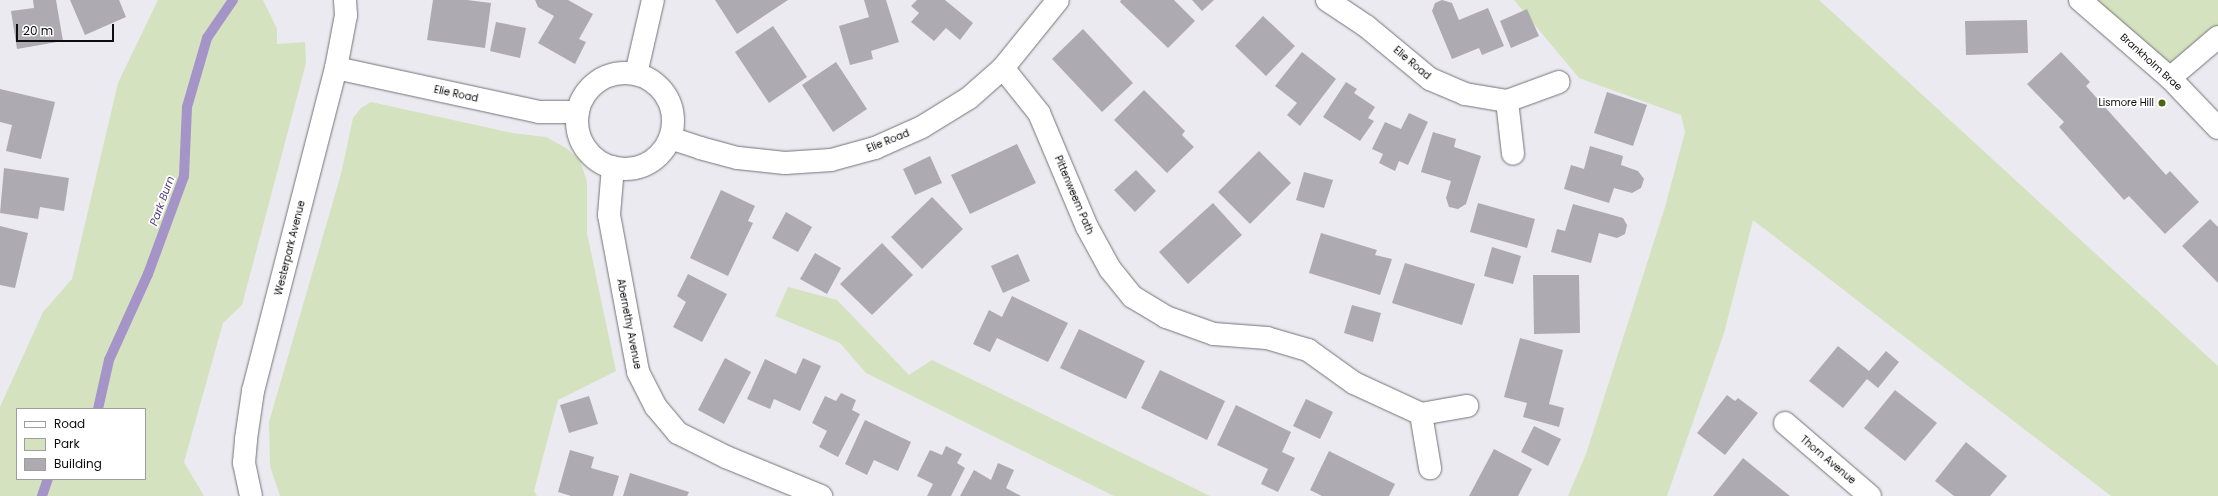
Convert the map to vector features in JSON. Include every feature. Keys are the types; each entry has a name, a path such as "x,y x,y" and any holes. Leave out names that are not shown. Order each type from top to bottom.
{"street":[{"path":"636,74 653,0"},
{"name":"Elie Road","path":"670,138 738,158 785,163 831,160 875,148 922,127 969,98 1004,68 1058,0"},
{"name":"Elie Road","path":"1327,0 1366,26 1430,79 1465,94 1507,101 1559,82"},
{"name":"Brankholm Brae","path":"2080,0 2170,78 2218,128"},
{"name":"Westerpark Avenue","path":"251,496 244,463 253,390 336,68 345,7"},
{"path":"2170,78 2218,36"},
{"name":"Elie Road","path":"336,68 539,112 578,112"},
{"name":"Pittenweem Path","path":"1004,68 1039,113 1086,227 1110,269 1134,297 1166,317 1214,334 1266,338 1308,350 1354,383 1421,414"},
{"path":"625,73 636,74 651,80 663,92 671,107 673,123 670,138 665,147 654,160 639,168 621,169 605,165 591,156 581,142 577,126 578,112 583,97 594,84 609,76 625,73"},
{"path":"1507,101 1513,154"},
{"name":"Abernethy Avenue","path":"613,167 609,215 638,372 656,407 678,433 726,457 821,496"},
{"path":"1430,468 1421,414 1467,406"},
{"name":"Thorn Avenue","path":"1785,423 1870,496"}],"green space":[{"path":"158,0 263,0 277,29 277,44 305,42 306,63 242,305 223,323 184,462 204,496 0,496 0,407 43,312 72,279 118,83"},
{"path":"1514,0 1819,0 2218,366 2218,496 2111,496 1753,220 1724,333 1667,496 1568,496 1586,454 1665,207 1685,132 1681,115 1579,78"},
{"path":"2084,0 2218,0 2218,37 2170,78"},
{"path":"371,102 512,133 546,137 566,148 580,160 587,182 587,233 616,371 558,400 534,491 537,496 280,496 270,466 269,422 341,174 353,118 361,108"},
{"path":"788,287 837,300 909,375 932,360 1210,496 1114,496 866,373 840,343 775,316"}],"building":[{"path":"33,0 56,0 63,41 17,49 11,11 34,8"},
{"path":"70,0 119,0 126,17 85,35"},
{"path":"433,0 467,0 491,3 485,48 427,40"},
{"path":"535,0 568,0 593,14 579,39 586,42 575,64 538,43 554,16 538,7"},
{"path":"715,0 788,0 737,34"},
{"path":"864,0 886,0 899,42 871,51 873,59 850,65 839,26 869,17"},
{"path":"917,0 945,0 973,23 960,40 946,28 934,41 911,22 919,13 911,6"},
{"path":"1121,0 1174,0 1195,21 1168,48 1120,2"},
{"path":"1192,0 1214,0 1202,11"},
{"path":"1442,0 1452,3 1459,20 1488,8 1504,46 1482,55 1479,48 1452,59 1432,11 1435,3"},
{"path":"1527,9 1539,36 1511,48 1500,21"},
{"path":"1263,16 1295,46 1266,76 1235,46"},
{"path":"2027,20 2028,53 1966,55 1965,21"},
{"path":"496,22 526,28 520,58 490,51"},
{"path":"773,26 807,77 769,103 735,52"},
{"path":"1083,29 1133,83 1102,112 1052,59"},
{"path":"1302,52 1336,79 1300,126 1287,115 1297,103 1275,86"},
{"path":"2061,52 2090,82 2086,86 2166,175 2170,171 2199,202 2165,234 2129,196 2124,200 2059,127 2064,122 2027,84"},
{"path":"836,62 867,109 833,132 802,85"},
{"path":"1346,82 1357,89 1354,93 1375,107 1368,118 1374,121 1360,141 1323,117"},
{"path":"0,89 55,102 41,159 6,151 12,125 0,122"},
{"path":"1144,90 1185,131 1182,135 1194,147 1167,173 1114,120"},
{"path":"1607,92 1647,105 1633,146 1594,133"},
{"path":"1409,113 1428,122 1408,165 1399,161 1395,171 1379,163 1383,154 1372,149 1385,122 1401,129"},
{"path":"1433,132 1456,139 1454,147 1481,156 1466,204 1458,209 1449,207 1446,198 1451,181 1421,172"},
{"path":"1017,144 1036,183 970,214 951,175"},
{"path":"1590,146 1623,156 1621,165 1638,171 1644,179 1641,188 1632,193 1614,188 1609,203 1564,189 1571,165 1584,169"},
{"path":"1259,151 1291,183 1250,224 1218,192"},
{"path":"930,156 942,183 915,195 903,169"},
{"path":"4,168 69,178 64,211 40,207 38,219 0,213"},
{"path":"1136,170 1156,191 1135,212 1114,190"},
{"path":"1304,172 1333,180 1324,208 1296,200"},
{"path":"721,190 755,206 748,221 753,223 728,276 690,258"},
{"path":"932,197 963,229 922,269 891,237"},
{"path":"1213,203 1242,235 1188,284 1159,252"},
{"path":"1478,203 1535,219 1527,248 1470,232"},
{"path":"1573,204 1623,218 1627,225 1625,234 1617,238 1599,233 1591,263 1551,252 1557,229 1565,231"},
{"path":"786,212 812,227 798,252 772,238"},
{"path":"2210,219 2218,227 2218,283 2182,246"},
{"path":"0,226 28,233 15,288 0,285"},
{"path":"1321,233 1377,250 1375,255 1392,259 1380,295 1309,273"},
{"path":"882,243 913,275 872,315 840,284"},
{"path":"1492,247 1521,256 1513,284 1484,276"},
{"path":"815,253 841,268 827,294 800,279"},
{"path":"1018,254 1030,281 1003,293 991,266"},
{"path":"1405,263 1475,284 1462,325 1392,303"},
{"path":"688,274 727,294 702,342 673,327 686,302 677,296"},
{"path":"1533,275 1579,275 1580,333 1534,334"},
{"path":"1012,296 1068,323 1048,362 997,338 990,352 973,344 989,310 1002,317"},
{"path":"1352,305 1381,313 1373,342 1344,333"},
{"path":"1079,329 1145,361 1126,399 1060,368"},
{"path":"1520,338 1563,350 1549,404 1564,408 1559,427 1523,417 1527,403 1504,397"},
{"path":"1838,346 1869,371 1886,351 1899,362 1878,388 1867,379 1843,408 1809,381"},
{"path":"725,358 751,372 724,424 698,410"},
{"path":"803,358 821,366 800,411 774,399 770,409 747,399 765,359 796,374"},
{"path":"1160,370 1225,401 1207,440 1141,408"},
{"path":"1895,390 1937,423 1905,461 1864,428"},
{"path":"841,393 856,400 852,410 860,414 838,457 819,447 827,431 812,423 825,396 836,401"},
{"path":"1727,395 1735,401 1738,398 1758,413 1725,455 1697,433"},
{"path":"589,396 598,424 569,433 560,405"},
{"path":"1306,399 1333,412 1320,439 1293,426"},
{"path":"1236,405 1291,432 1282,452 1295,458 1278,492 1261,484 1268,469 1217,445"},
{"path":"865,420 911,442 898,471 874,460 867,475 845,464"},
{"path":"1534,426 1561,439 1548,466 1521,452"},
{"path":"1966,442 2007,476 1990,496 1954,496 1935,481"},
{"path":"946,446 962,454 957,463 965,468 951,496 927,496 933,484 917,476 930,450 942,455"},
{"path":"1494,449 1532,469 1518,496 1469,496"},
{"path":"570,450 594,457 591,468 619,476 613,496 571,496 558,492"},
{"path":"1329,451 1395,484 1389,496 1322,496 1310,490"},
{"path":"1743,458 1765,476 1790,496 1713,496"},
{"path":"998,463 1014,470 1006,488 1021,496 960,496 974,470 991,480"},
{"path":"630,473 689,492 687,496 623,496"}],"waterway":[{"name":"Park Burn","path":"98,408 109,360 148,274 184,176 187,107 207,38 233,0"},
{"name":"Park Burn","path":"42,496 48,480"}],"place":[{"name":"Lismore Hill","path":"2162,103"}]}
